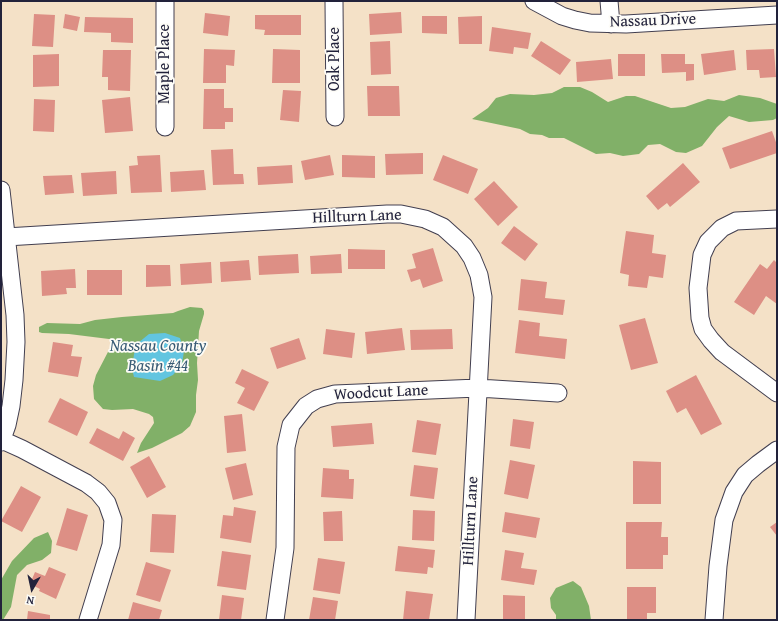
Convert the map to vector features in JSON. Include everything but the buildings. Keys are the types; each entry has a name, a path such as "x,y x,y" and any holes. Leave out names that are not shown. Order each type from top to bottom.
{"street":[{"name":"Maple Place","path":"165,1 165,127"},
{"name":"Oak Place","path":"334,1 335,117"},
{"name":"Nassau Drive","path":"534,1 575,20 590,23 611,24 777,15"},
{"path":"609,1 611,24"},
{"path":"1,190 15,314 16,342 11,406 7,425 1,441 22,449 86,483 98,492 107,503 113,520 111,545 88,620"},
{"name":"Hillturn Lane","path":"6,237 387,214 401,214 425,219 443,227 464,246 472,258 479,275 482,297 466,620"},
{"path":"777,219 736,221 722,228 708,242 702,255 698,288 700,318 704,329 711,340 722,352 777,393"},
{"name":"Woodcut Lane","path":"275,620 285,548 286,447 291,425 306,406 317,399 335,394 478,388 558,392"},
{"path":"714,620 718,566 724,520 734,492 746,475 777,450"}],"green space":[{"path":"564,87 580,87 592,92 608,102 626,96 635,96 671,108 685,107 708,99 724,101 739,95 760,98 777,104 777,118 773,120 749,122 729,116 717,127 702,146 686,153 676,152 660,144 648,145 639,154 623,156 610,153 596,154 564,138 549,138 542,135 530,134 520,129 472,119 488,108 496,98 510,94 534,95 552,93"},
{"path":"190,307 202,308 204,311 199,331 196,412 190,426 182,433 152,448 137,453 141,443 154,423 153,417 149,414 133,409 103,409 94,399 93,386 96,375 109,350 117,340 69,334 42,333 39,332 39,327 47,323 80,324 95,320 173,313"},
{"path":"48,532 52,541 51,553 42,560 27,565 17,575 11,607 3,620 1,620 1,580 12,561 34,538"},
{"path":"573,581 581,587 589,606 591,620 556,620 556,615 551,608 550,598 556,588"}],"water":[{"name":"Nassau County Basin #44","path":"165,333 180,338 184,351 182,364 173,375 160,381 134,377 132,369 134,354 138,343 149,334"}]}
